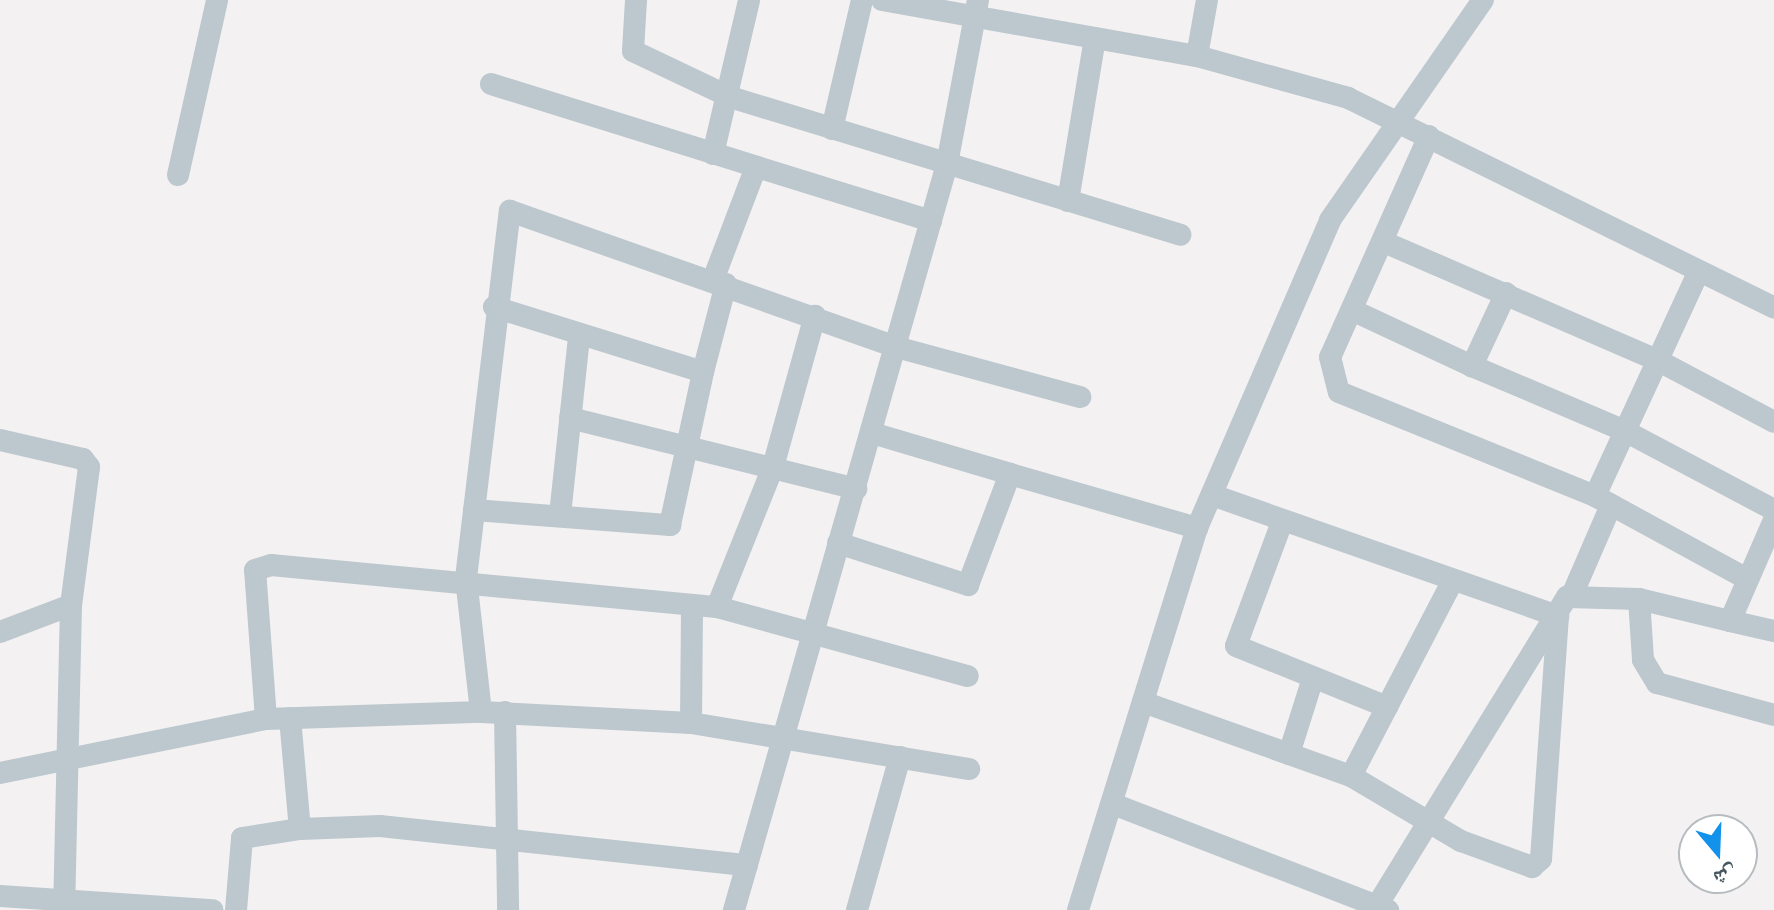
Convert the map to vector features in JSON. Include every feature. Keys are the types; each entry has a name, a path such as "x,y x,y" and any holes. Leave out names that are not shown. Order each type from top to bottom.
{"street":[{"path":"178,175 217,0"},
{"path":"636,0 633,51 730,97 1180,235"},
{"path":"713,154 730,97 749,0"},
{"path":"832,129 862,0"},
{"path":"882,0 977,7 1095,38 1197,56 1308,85 1396,120 1698,273 1774,308"},
{"path":"1197,56 1207,0"},
{"path":"1078,910 1197,528 1330,220 1396,120 1483,0"},
{"path":"734,910 811,630 856,489 947,164 977,7"},
{"path":"1068,201 1095,38"},
{"path":"491,84 931,221"},
{"path":"1429,136 1354,311 1330,357 1332,379 1345,398 1603,501 1747,579"},
{"path":"474,510 670,525 719,282 756,167"},
{"path":"481,712 466,578 494,307 510,211 719,282 896,347 1080,397"},
{"path":"1384,242 1659,361 1774,422"},
{"path":"1113,804 1383,907 1426,820 1573,593 1625,431 1698,273"},
{"path":"1472,366 1506,293"},
{"path":"494,307 579,336 703,372"},
{"path":"1354,311 1472,366 1625,431 1774,510"},
{"path":"717,607 773,467 815,316"},
{"path":"560,515 579,336"},
{"path":"570,418 856,489"},
{"path":"872,433 1197,528"},
{"path":"0,440 87,462 71,605 64,905"},
{"path":"838,543 968,585 1010,474"},
{"path":"1212,495 1558,616"},
{"path":"1730,621 1774,520"},
{"path":"1282,522 1235,643 1387,707"},
{"path":"266,719 259,567 466,578 717,607 811,630 968,676"},
{"path":"1351,776 1453,580"},
{"path":"1573,593 1639,599 1774,631"},
{"path":"1639,599 1643,660 1657,683 1774,715"},
{"path":"0,632 71,605"},
{"path":"691,723 692,605"},
{"path":"1143,702 1351,776 1426,820 1521,866 1541,859 1558,616"},
{"path":"1289,754 1313,678"},
{"path":"0,773 266,719 481,712 691,723 969,769"},
{"path":"505,712 512,843 508,910"},
{"path":"290,718 300,829"},
{"path":"857,910 900,757"},
{"path":"236,910 242,838 300,829 380,826 512,843 747,865"},
{"path":"0,896 64,905 213,910"}]}
